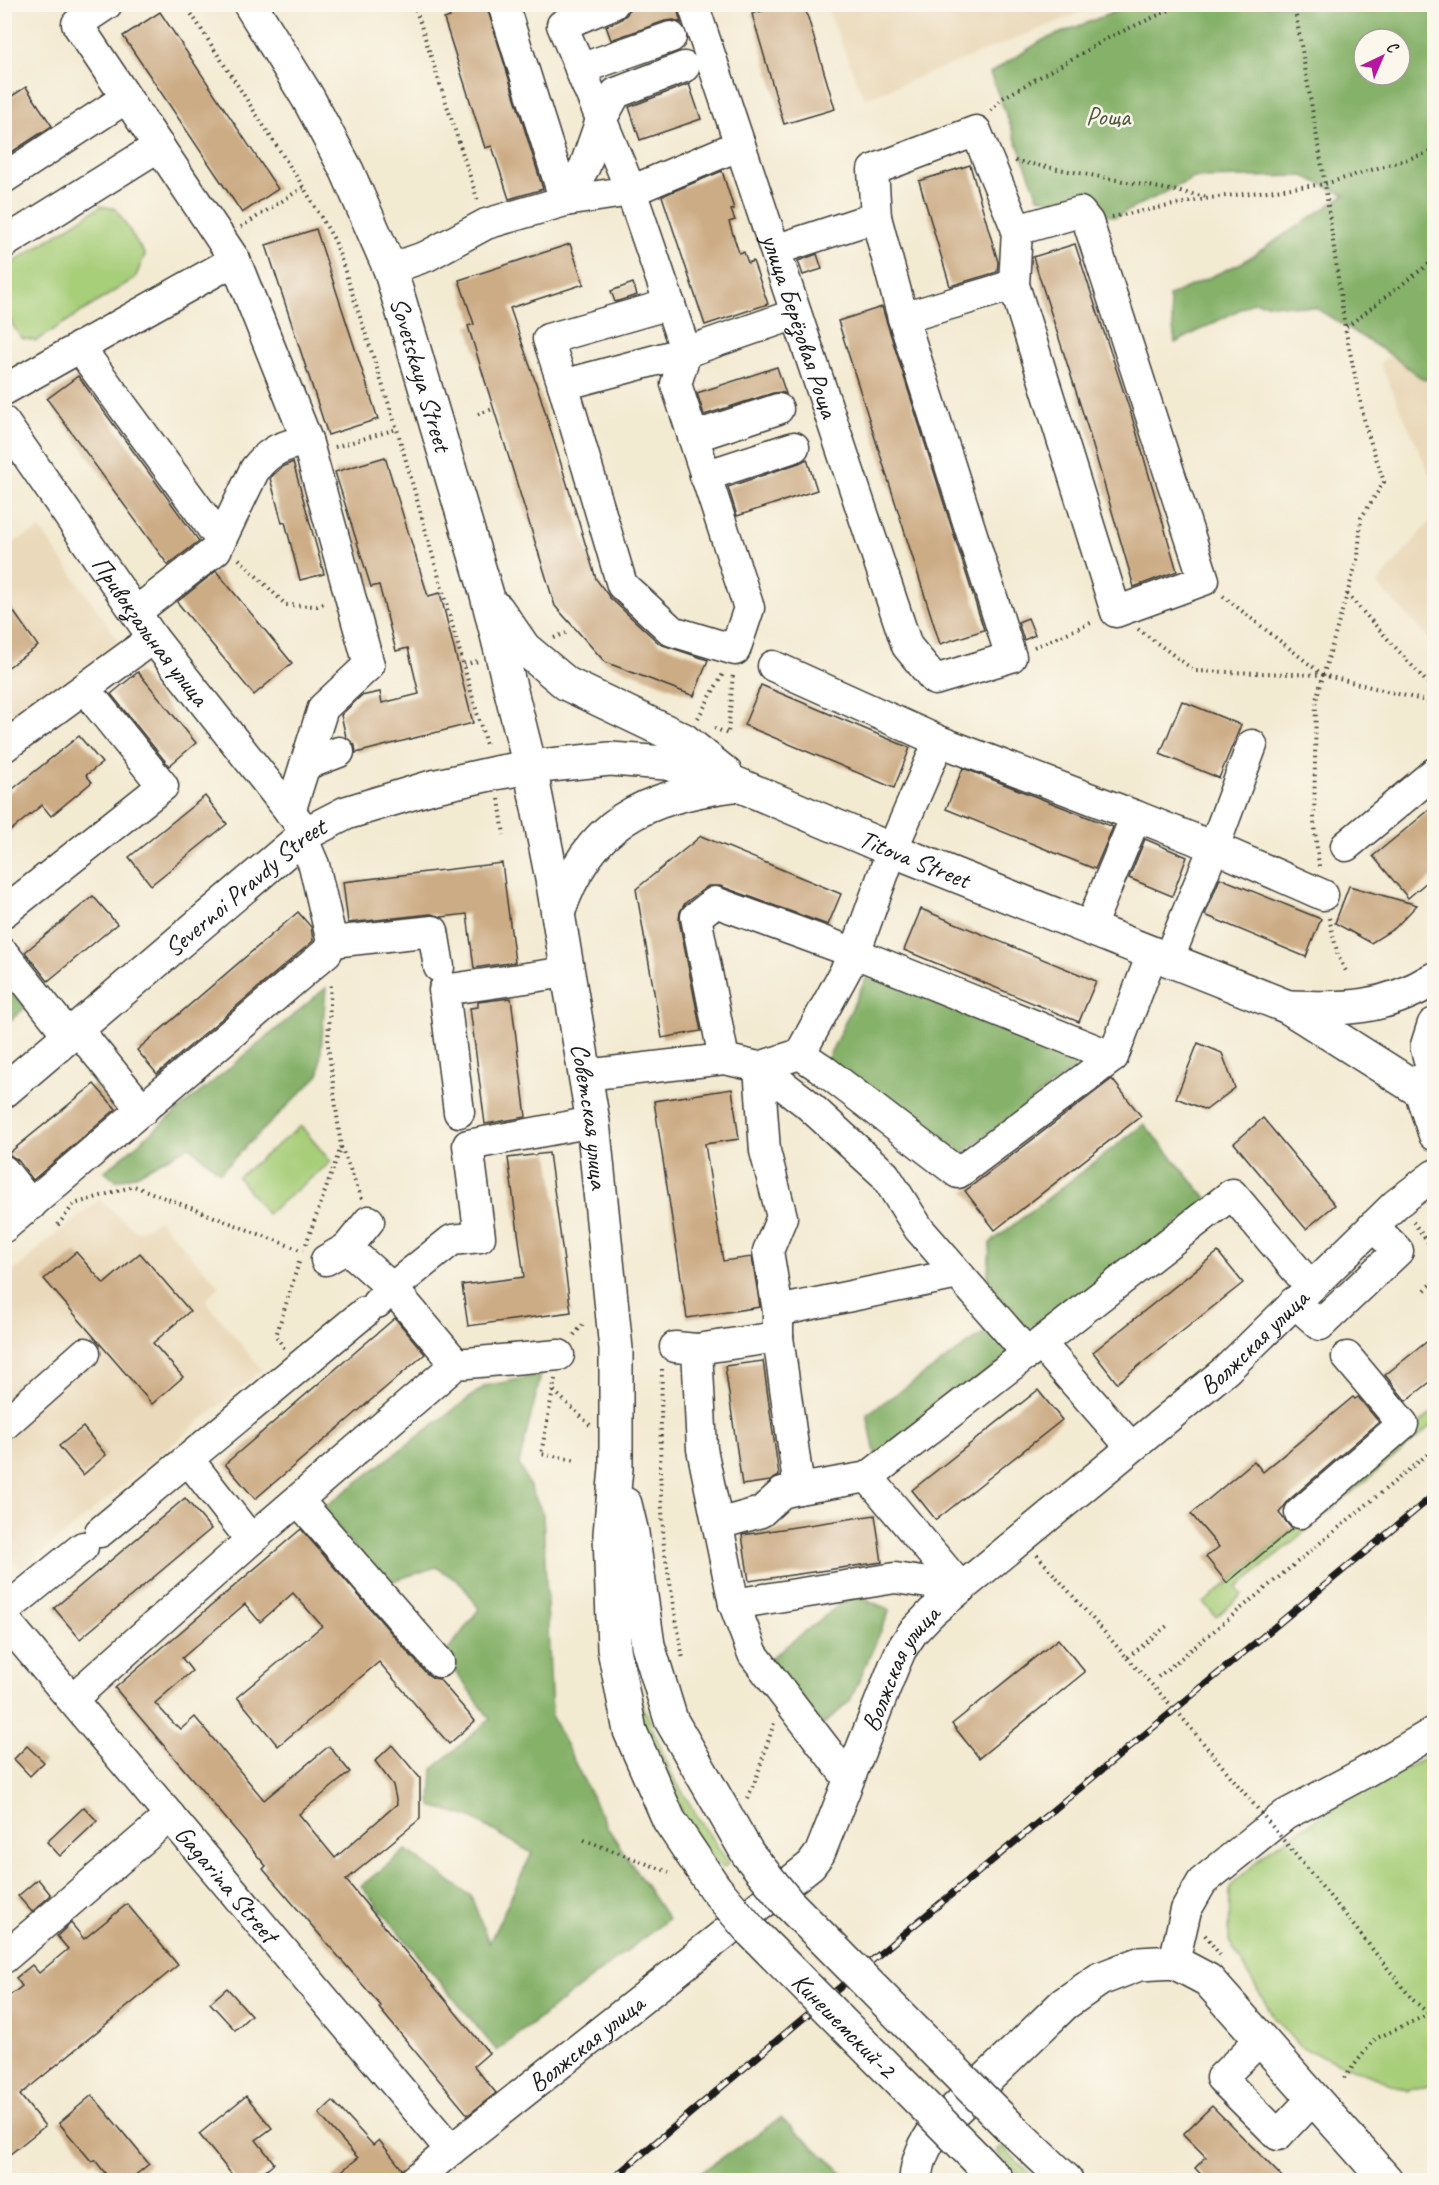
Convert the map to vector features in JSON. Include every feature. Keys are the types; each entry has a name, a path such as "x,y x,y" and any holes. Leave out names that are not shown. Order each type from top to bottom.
{"main road":[{"name":"Sovetskaya Street","path":"250,4 308,98 336,150 390,269 487,595 530,767"},
{"path":"487,595 524,648 567,684 684,740 739,785"},
{"name":"Titova Street","path":"530,767 610,759 666,763 713,775 892,850 1288,1007"},
{"name":"Severnoi Pravdy Street","path":"4,1091 73,1032 300,827 432,787 530,767"},
{"name":"Советская улица","path":"530,767 558,913 593,1122 616,1349 616,1468"},
{"path":"558,913 573,874 595,842 624,817 672,797 706,789 739,785"},
{"path":"1288,1007 1328,1008 1372,1005 1412,993 1434,979"},
{"path":"1288,1007 1430,1068"},
{"name":"Кинешемский-2","path":"616,1468 632,1533 648,1645 670,1720 748,1854 788,1903 1066,2181"},
{"name":"Кинешемский-2","path":"616,1468 610,1534 614,1649 630,1731 669,1820 714,1887 752,1932 988,2170"},
{"path":"916,2181 916,2170 923,2148 938,2126 1064,2004 1101,1979 1139,1964 1174,1962 1208,1980 1386,2181"}],"street":[{"path":"108,4 77,24 228,250 309,447 369,665 323,708 305,765 300,827"},
{"path":"503,4 565,201"},
{"path":"613,4 559,15 631,191 670,304 686,352 676,384 749,608 735,650 672,631 622,585 548,339 670,304"},
{"name":"улица Берёзовая Роща","path":"693,4 907,646 935,680 1011,657"},
{"path":"580,69 671,37"},
{"path":"565,201 585,166 601,120 616,93 684,68"},
{"path":"4,178 126,98"},
{"path":"1011,657 903,318 876,217 873,170 982,144 1017,230 1014,285 1116,612 1204,580 1088,222 1080,212 1017,230"},
{"path":"390,269 427,256 486,224 565,201 631,191 740,145"},
{"path":"4,243 159,146"},
{"path":"775,250 876,217"},
{"path":"4,390 80,348 228,250"},
{"path":"903,318 1014,285"},
{"path":"563,385 686,352 796,314"},
{"path":"80,348 221,540"},
{"path":"693,437 777,409"},
{"name":"Привокзальная улица","path":"4,422 153,638 300,827 314,865 332,942"},
{"path":"136,611 216,550 250,479 262,460 280,447 309,447"},
{"path":"705,476 794,447"},
{"path":"4,747 153,638"},
{"path":"773,666 939,741 1214,847 1323,895"},
{"path":"4,912 163,786 97,704"},
{"path":"759,1067 800,1054 855,953 892,850 939,741"},
{"path":"800,1054 958,1173 1113,1057 1214,847 1252,745"},
{"path":"305,765 339,752"},
{"path":"1346,846 1434,774"},
{"path":"1089,929 1136,816"},
{"path":"724,1059 696,917 715,902 855,953 1113,1057"},
{"path":"4,1227 327,952 332,942 433,931 439,968"},
{"path":"4,954 143,1110"},
{"path":"459,1112 444,990 567,972"},
{"path":"585,1075 724,1059 759,1067 805,1102 885,1175 919,1229 958,1274 1131,1447"},
{"path":"759,1067 765,1151 782,1217 768,1251 799,1489"},
{"path":"1430,1068 1434,1135"},
{"path":"4,1611 452,1240 480,1238 468,1145 593,1122"},
{"path":"4,1171 31,1205"},
{"name":"Волжская улица","path":"415,2181 811,1865 820,1853 901,1650 913,1632 960,1588 1226,1370 1396,1204 1432,1173"},
{"path":"718,1524 761,1512 782,1493 868,1477 1239,1189 1320,1325 1398,1251 1373,1226"},
{"path":"369,1221 325,1253 378,1301 456,1364"},
{"path":"848,1778 753,1654 734,1604 702,1449 686,1348 958,1274"},
{"path":"4,1425 85,1353"},
{"path":"72,1699 251,1540 456,1364 559,1355"},
{"path":"1300,1514 1403,1424 1347,1358"},
{"path":"188,1459 251,1540"},
{"path":"868,1477 960,1588"},
{"path":"298,1500 439,1662"},
{"path":"734,1604 895,1578 960,1588"},
{"name":"Gagarina Street","path":"4,1619 451,2150"},
{"path":"1174,1962 1186,1910 1202,1882 1285,1815 1434,1732"},
{"path":"4,1958 170,1816"},
{"path":"1260,2040 1221,2078 1278,2135 1312,2099"}],"path":[{"path":"186,4 304,187 335,241 398,429 495,773 504,835"},
{"path":"414,4 486,224"},
{"path":"1183,4 1112,36 1001,99 982,144 1210,198"},
{"path":"1294,4 1325,184 1345,328 1366,428 1384,482 1361,518 1358,557 1316,700 1314,822 1323,895 1338,956 1346,971"},
{"path":"1088,222 1210,198 1325,184 1434,152"},
{"path":"228,250 304,187"},
{"path":"1345,328 1434,260"},
{"path":"478,414 494,409"},
{"path":"309,447 398,429"},
{"path":"221,540 286,605 317,606 348,591"},
{"path":"1204,580 1323,675"},
{"path":"1347,594 1434,690"},
{"path":"1011,657 1116,612 1195,671 1323,675 1434,704"},
{"path":"697,720 735,650"},
{"path":"728,734 735,650"},
{"path":"332,942 328,1044 341,1147 369,1221"},
{"path":"297,1369 276,1336 325,1253 341,1147"},
{"path":"58,1226 74,1204 134,1186 325,1253"},
{"path":"1411,1219 1434,1250"},
{"path":"1425,1290 1434,1282"},
{"path":"577,1460 541,1454 559,1355 585,1322"},
{"path":"683,1660 664,1548 660,1471 662,1368 686,1348"},
{"path":"553,1390 597,1432"},
{"path":"1158,1677 1434,1449"},
{"path":"1021,1537 1180,1715 1413,2000 1434,2018"},
{"path":"1127,1658 1168,1625"},
{"path":"746,1799 756,1779 783,1694"},
{"path":"584,1840 669,1872"},
{"path":"1344,2078 1375,2039 1429,2014"}],"shaded area":[{"path":"826,5 1100,5 864,99"},
{"path":"1434,321 1434,484 1380,363"},
{"path":"1434,517 1434,644 1377,584"},
{"path":"40,529 125,649 5,735 5,547"},
{"path":"100,1200 137,1232 159,1220 219,1286 205,1301 262,1370 21,1570 5,1551 4,1280 50,1239"}],"green space":[{"name":"Роща","path":"1132,5 1434,5 1434,377 1424,380 1388,353 1316,308 1254,302 1175,343 1169,296 1243,262 1345,195 1304,176 1194,178 1115,217 1038,197 990,73 1043,40"},
{"path":"101,206 116,209 145,255 135,278 36,341 21,338 5,313 5,268"},
{"path":"872,966 1090,1056 955,1159 826,1062"},
{"path":"5,982 26,1007 4,1025"},
{"path":"326,988 319,1075 220,1172 189,1146 136,1175 116,1181 105,1171"},
{"path":"1144,1124 1208,1200 876,1458 867,1414 984,1333 990,1243"},
{"path":"301,1126 331,1162 267,1214 238,1177"},
{"path":"541,1375 519,1464 543,1514 552,1717 607,1827 668,1919 497,2051 361,1886 406,1850 471,1896 489,1943 532,1853 470,1817 431,1806 433,1769 490,1719 444,1656 479,1609 462,1584 436,1567 384,1584 322,1509 485,1386"},
{"path":"1434,1411 1434,1424 1237,1588 1242,1595 1216,1617 1204,1603"},
{"path":"853,1594 890,1610 850,1701 821,1727 770,1659"},
{"path":"631,1695 640,1698 673,1777 729,1863 722,1868 695,1840"},
{"path":"1434,1754 1434,2083 1408,2091 1300,2047 1274,2018 1229,1941 1230,1887 1269,1850 1350,1797"},
{"path":"781,2118 851,2180 689,2180"},
{"path":"1002,2147 1037,2180 1024,2180 997,2152"}],"building":[{"path":"446,4 486,4 543,189 509,199 492,146 485,148 444,19 450,17"},
{"path":"636,4 676,4 681,23 674,20 665,21 611,40 606,26 620,20 627,14 630,7"},
{"path":"786,4 804,4 835,109 784,124 752,14"},
{"path":"160,12 278,189 242,213 123,36"},
{"path":"689,84 701,119 640,140 629,107"},
{"path":"26,87 52,126 4,157 4,101"},
{"path":"970,165 998,262 997,272 950,286 919,181"},
{"path":"722,171 734,209 731,210 735,220 729,222 739,253 744,252 748,263 753,261 768,304 705,325 662,196"},
{"path":"316,229 378,419 328,435 266,245"},
{"path":"570,244 584,284 510,308 540,395 596,579 610,598 660,644 708,660 694,696 605,662 555,606 468,326 474,324 459,280"},
{"path":"1075,244 1132,417 1177,571 1134,587 1088,429 1033,257"},
{"path":"817,254 822,269 803,275 798,261"},
{"path":"633,283 637,295 615,302 611,291"},
{"path":"882,307 984,630 940,644 838,321"},
{"path":"777,367 786,394 773,393 704,415 697,393"},
{"path":"78,376 199,541 168,565 47,399"},
{"path":"385,457 428,596 440,593 473,723 356,753 355,745 346,737 341,715 361,696 380,692 382,703 419,694 408,648 396,651 379,585 371,587 335,472"},
{"path":"807,459 817,490 737,516 728,487"},
{"path":"293,462 324,574 300,580 285,522 282,523 270,478 282,467"},
{"path":"216,571 292,663 254,695 177,602"},
{"path":"4,598 38,646 4,670"},
{"path":"1028,618 1035,635 1024,640 1018,622"},
{"path":"138,672 196,743 169,766 111,694"},
{"path":"761,685 910,748 894,788 744,725"},
{"path":"1182,701 1241,725 1219,778 1160,754"},
{"path":"79,736 102,763 86,775 92,782 51,816 42,805 4,836 4,796"},
{"path":"963,768 1113,827 1095,869 946,809"},
{"path":"205,796 227,824 151,885 129,857"},
{"path":"1434,806 1434,876 1408,898 1373,856"},
{"path":"701,836 841,894 828,925 720,886 708,886 685,903 679,920 701,1031 662,1038 636,889"},
{"path":"1145,839 1187,857 1172,896 1129,878"},
{"path":"502,863 515,962 474,968 467,914 442,917 431,914 348,923 343,882"},
{"path":"1220,878 1321,919 1306,957 1205,915"},
{"path":"1349,886 1417,905 1395,928 1371,943 1335,923"},
{"path":"93,896 117,924 48,981 25,952"},
{"path":"921,909 1096,981 1079,1022 904,950"},
{"path":"298,912 311,927 313,941 157,1074 137,1050"},
{"path":"511,998 526,1117 485,1124 470,1008 478,1007 478,1002"},
{"path":"1198,1043 1222,1053 1235,1088 1206,1110 1176,1098"},
{"path":"1112,1079 1141,1116 995,1230 965,1191"},
{"path":"94,1084 116,1109 33,1180 18,1160 8,1154"},
{"path":"732,1089 739,1139 705,1144 723,1261 752,1257 760,1307 687,1318 654,1101"},
{"path":"1263,1118 1335,1205 1306,1229 1234,1143"},
{"path":"549,1153 571,1312 468,1326 462,1285 524,1277 508,1158"},
{"path":"76,1252 104,1284 140,1253 190,1311 153,1343 183,1377 152,1404 44,1279"},
{"path":"1218,1252 1243,1283 1117,1383 1093,1352"},
{"path":"395,1318 425,1354 255,1499 225,1464"},
{"path":"1434,1336 1434,1379 1406,1401 1385,1375"},
{"path":"763,1361 779,1476 770,1481 742,1485 725,1366"},
{"path":"1038,1390 1062,1420 936,1520 912,1490"},
{"path":"1353,1397 1355,1399 1358,1397 1379,1422 1289,1500 1279,1513 1292,1529 1227,1583 1206,1557 1219,1547 1191,1514 1254,1461 1263,1472"},
{"path":"83,1427 106,1455 83,1475 59,1446"},
{"path":"185,1498 211,1529 80,1639 54,1608"},
{"path":"875,1515 882,1562 749,1581 742,1535"},
{"path":"301,1529 426,1673 439,1679 475,1721 449,1744 379,1662 278,1746 237,1697 322,1626 293,1593 260,1622 245,1604 182,1658 192,1671 155,1703 181,1729 195,1717 264,1800 329,1746 350,1772 299,1814 335,1858 397,1804 393,1785 375,1761 392,1745 420,1778 420,1819 346,1880 489,2053 474,2066 496,2093 468,2115 379,2008 381,2006 263,1869 266,1866 115,1688"},
{"path":"1058,1639 1085,1672 979,1758 952,1724"},
{"path":"27,1746 44,1762 30,1776 14,1759"},
{"path":"84,1807 97,1821 60,1856 47,1842"},
{"path":"38,1879 51,1895 32,1912 18,1896"},
{"path":"127,1904 178,1965 20,2095 45,2126 4,2159 4,2000 22,1986 16,1978 32,1965 39,1973 68,1949 57,1936 71,1923 84,1939"},
{"path":"227,1988 251,2015 235,2030 210,2003"},
{"path":"92,2095 149,2164 128,2181 111,2181 95,2160 92,2162 59,2123"},
{"path":"246,2096 272,2128 256,2140 274,2163 252,2181 237,2181 199,2134"},
{"path":"333,2101 373,2145 379,2140 402,2169 395,2181 329,2181 358,2158 319,2114"},
{"path":"1212,2106 1286,2181 1207,2181 1195,2168 1206,2157 1183,2134"}],"railway":[{"path":"611,2180 901,1936 1434,1495"}]}
